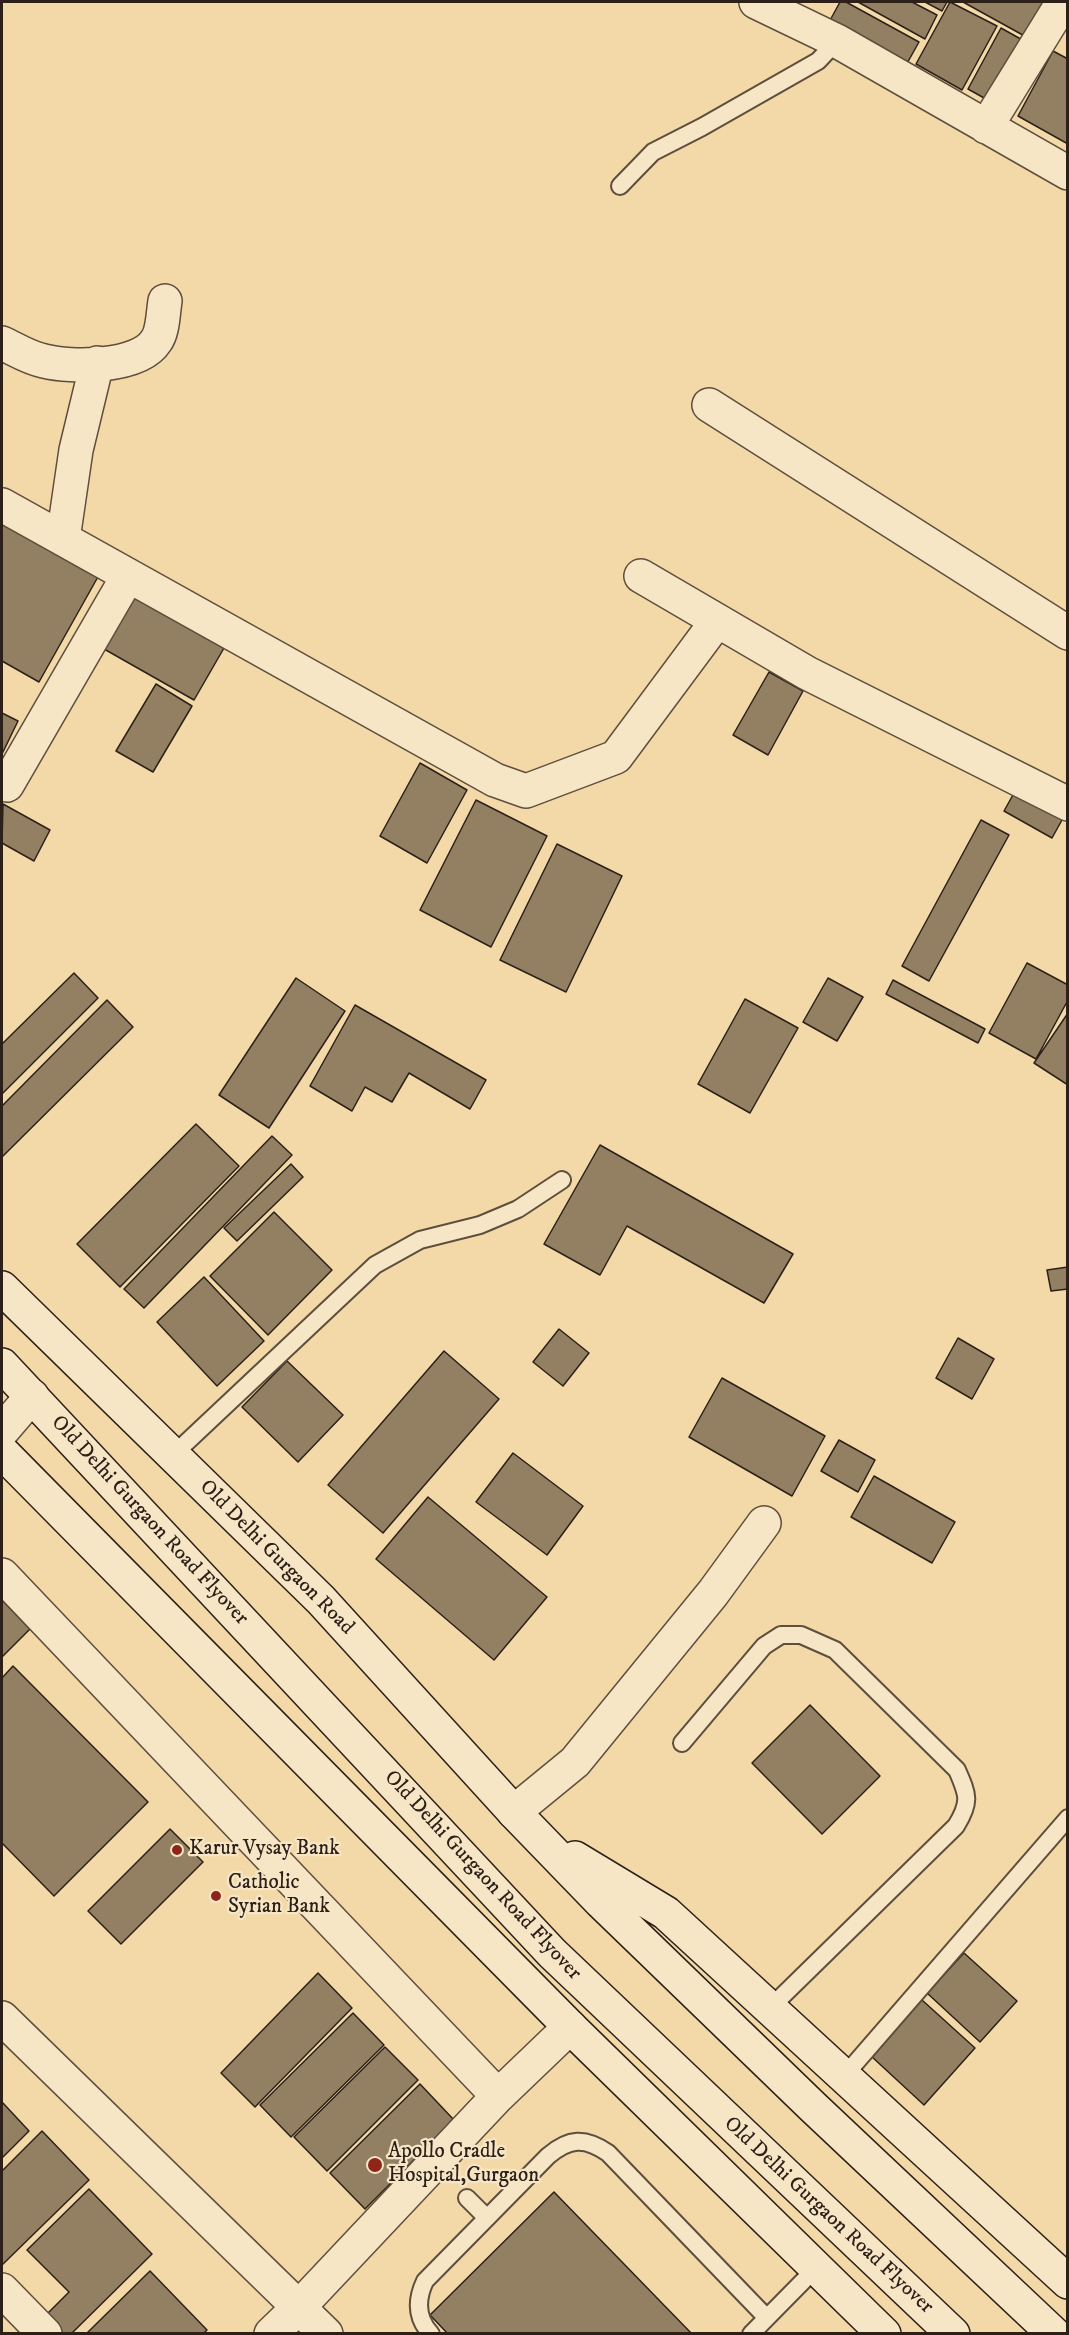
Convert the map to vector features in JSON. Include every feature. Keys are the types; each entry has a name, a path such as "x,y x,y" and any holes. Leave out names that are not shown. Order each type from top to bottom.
{"street":[{"path":"756,2 805,12 837,41 1068,173"},
{"path":"986,127 1063,2"},
{"path":"2,343 42,361 75,366 129,359 145,353 157,340 165,301"},
{"path":"63,539 76,450 97,363"},
{"path":"710,405 1068,633"},
{"path":"2,505 495,780 526,791 616,757 717,621"},
{"path":"7,785 128,576"},
{"path":"641,576 807,673 1068,804"},
{"name":"Old Delhi Gurgaon Road","path":"2,1288 321,1600 514,1812 540,1837"},
{"path":"2,1365 32,1395 2,1431"},
{"name":"Old Delhi Gurgaon Road Flyover","path":"32,1395 552,1953 953,2334"},
{"path":"2,1452 570,2027 884,2334"},
{"path":"514,1812 575,1762 713,1593 764,1523"},
{"path":"2,1575 498,2096"},
{"path":"540,1837 666,1913 1068,2282"},
{"path":"540,1837 601,1902 813,2107 1054,2334"},
{"path":"2,2018 327,2334"},
{"path":"271,2334 498,2096 570,2027"},
{"path":"2,2290 45,2334"}],"lane":[{"path":"620,186 653,152 818,61 837,41"},
{"path":"173,1455 375,1265 420,1240 480,1225 518,1209 562,1180"},
{"path":"682,1743 764,1646 781,1635 801,1635 835,1650 957,1770 968,1795 965,1811 956,1826 771,2007"},
{"path":"845,2075 1068,1818"},
{"path":"431,2334 418,2310 419,2295 425,2281 560,2146 572,2142 585,2142 608,2153 766,2317"},
{"path":"466,2198 487,2218"},
{"path":"751,2334 817,2267"}],"building":[{"path":"840,2 846,2 919,42 905,67 828,24"},
{"path":"858,2 912,2 937,15 925,39"},
{"path":"925,2 947,2 942,11"},
{"path":"950,2 997,26 962,90 916,64"},
{"path":"963,2 1051,2 1030,39"},
{"path":"1001,28 1026,42 993,103 968,89"},
{"path":"1053,51 1068,59 1068,144 1018,116"},
{"path":"2,520 99,575 39,682 2,661"},
{"path":"126,593 224,648 194,700 97,645"},
{"path":"769,672 803,691 768,755 733,735"},
{"path":"156,684 192,706 153,772 116,751"},
{"path":"2,713 18,721 2,754"},
{"path":"420,763 467,790 427,863 380,836"},
{"path":"1019,784 1067,811 1052,838 1004,811"},
{"path":"476,800 547,836 491,947 420,910"},
{"path":"3,804 50,830 34,861 2,843"},
{"path":"981,820 1009,835 929,981 902,966"},
{"path":"557,844 622,876 566,992 500,960"},
{"path":"1027,963 1068,985 1068,1000 1036,1059 989,1033"},
{"path":"74,973 98,998 2,1094 2,1044"},
{"path":"296,978 345,1011 269,1128 219,1095"},
{"path":"828,978 863,997 837,1041 803,1022"},
{"path":"893,980 985,1029 978,1043 886,994"},
{"path":"745,999 798,1028 750,1113 698,1084"},
{"path":"107,1000 133,1027 2,1157 2,1106"},
{"path":"355,1005 486,1080 470,1109 409,1073 392,1102 365,1087 352,1111 310,1086"},
{"path":"1068,1013 1068,1085 1034,1063"},
{"path":"196,1124 239,1166 120,1287 77,1244"},
{"path":"272,1136 292,1155 144,1308 124,1289"},
{"path":"600,1145 793,1254 764,1303 627,1226 600,1275 544,1244"},
{"path":"291,1164 303,1177 237,1241 224,1228"},
{"path":"274,1212 332,1270 268,1335 210,1276"},
{"path":"1068,1267 1068,1289 1051,1291 1047,1270"},
{"path":"204,1277 264,1341 217,1386 157,1322"},
{"path":"559,1329 589,1353 563,1386 533,1362"},
{"path":"958,1338 994,1359 972,1399 936,1378"},
{"path":"444,1351 499,1399 383,1533 328,1485"},
{"path":"287,1361 343,1415 298,1462 242,1407"},
{"path":"722,1378 825,1436 792,1496 689,1437"},
{"path":"839,1440 875,1460 858,1492 821,1471"},
{"path":"513,1453 583,1506 547,1555 476,1502"},
{"path":"874,1476 955,1522 932,1563 851,1517"},
{"path":"428,1497 547,1597 494,1660 376,1559"},
{"path":"2,1600 30,1629 2,1657"},
{"path":"13,1666 148,1802 54,1896 2,1843 2,1678"},
{"path":"810,1705 880,1776 822,1834 752,1763"},
{"path":"170,1829 203,1862 121,1944 88,1911"},
{"path":"964,1953 1017,2001 980,2042 927,1993"},
{"path":"318,1973 352,2008 255,2107 221,2073"},
{"path":"922,2000 975,2048 924,2105 871,2056"},
{"path":"353,2013 384,2045 291,2137 260,2105"},
{"path":"385,2047 418,2080 327,2171 294,2137"},
{"path":"420,2084 454,2120 365,2209 330,2173"},
{"path":"2,2102 29,2131 2,2158"},
{"path":"42,2131 89,2180 2,2265 2,2171"},
{"path":"89,2189 152,2254 71,2334 46,2334 37,2324 69,2292 27,2250"},
{"path":"554,2192 692,2334 448,2334 430,2315"},
{"path":"150,2271 207,2330 203,2334 86,2334"}],"place":[{"name":"Karur Vysay Bank","path":"177,1850"},
{"name":"Catholic Syrian Bank","path":"216,1896"},
{"name":"Apollo Cradle Hospital,Gurgaon","path":"375,2165"}]}
